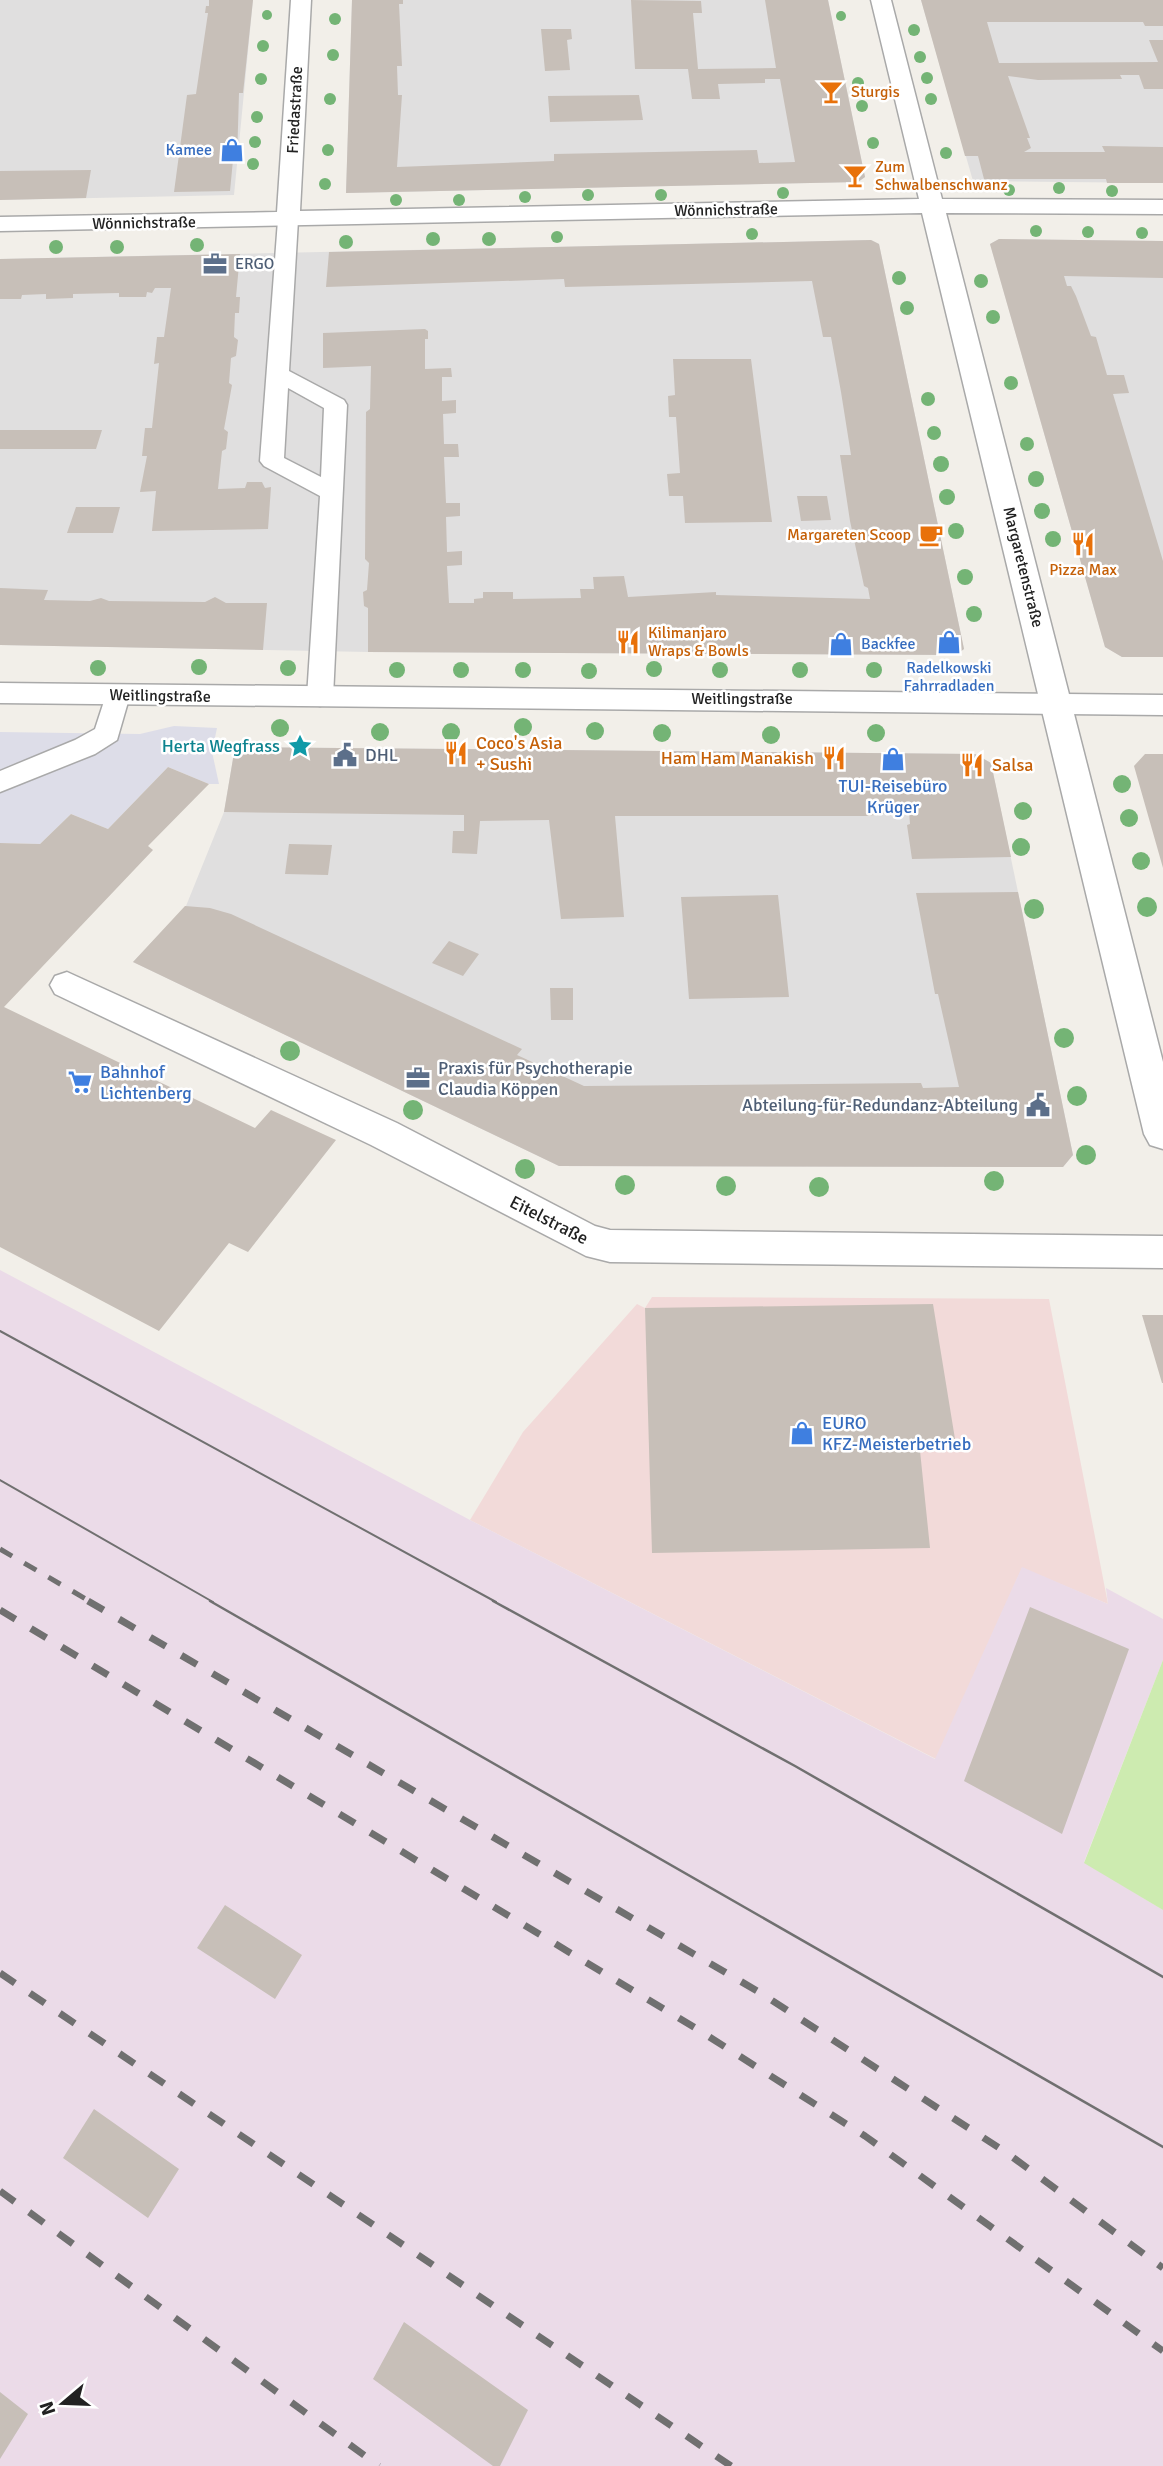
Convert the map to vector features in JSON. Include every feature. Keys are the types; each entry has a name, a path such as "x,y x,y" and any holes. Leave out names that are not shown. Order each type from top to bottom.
{"street":[{"name":"Friedastraße","path":"288,220 301,0"},
{"name":"Margaretenstraße","path":"881,0 1163,1134"},
{"name":"Wönnichstraße","path":"0,224 932,206 1163,207"},
{"name":"Weitlingstraße","path":"0,693 1163,705"},
{"name":"Eitelstraße","path":"66,985 384,1134 586,1240 610,1246 1163,1252"}],"lane":[{"path":"288,220 272,461 332,493"},
{"path":"278,374 335,405 320,697"},
{"path":"0,782 85,747 107,734 117,695"}],"shaded area":[{"path":"0,0 253,0 234,195 0,200"},
{"path":"352,0 828,0 865,177 858,182 346,193"},
{"path":"921,0 1163,0 1163,183 973,181"},
{"path":"999,239 1163,241 1163,657 1122,657 1105,647 990,244"},
{"path":"871,240 879,244 964,649 956,655 368,652 0,645 0,259"},
{"path":"174,726 217,728 212,752 219,784 209,784 168,767 108,829 71,814 40,844 0,843 0,732 140,734"},
{"path":"235,747 975,754 991,763 1073,1155 1063,1167 559,1166 133,962 186,906 224,812"},
{"path":"0,1270 470,1520 935,1759 1022,1567 1108,1604 1106,1588 1163,1619 1163,1660 1084,1862 1163,1910 1163,2466 0,2466"},
{"path":"652,1297 1049,1299 1108,1604 1022,1568 936,1759 470,1520 523,1432 637,1304 645,1308"}],"green space":[{"path":"1163,1660 1163,1910 1084,1863"}],"building":[{"path":"209,0 253,0 243,93 239,93 237,160 233,160 230,191 174,192 187,95 196,94 208,13 205,13"},
{"path":"352,0 403,0 403,4 399,4 402,66 397,66 398,95 402,95 397,167 554,161 554,154 757,150 759,163 795,162 780,79 765,79 765,83 718,84 720,99 692,99 688,69 635,69 631,0 701,1 702,13 693,13 698,69 776,68 765,0 828,0 865,177 858,182 346,193"},
{"path":"921,0 1163,0 1163,26 1145,26 1143,22 987,22 999,63 1158,62 1149,40 1163,40 1163,89 1144,89 1139,75 1120,75 1122,79 1038,80 1008,76 1030,138 1027,138 1031,148 1024,152 1105,152 1102,146 1163,147 1163,183 1107,183 1106,179 984,179 978,156 965,156"},
{"path":"541,29 571,29 572,39 567,40 570,70 545,71"},
{"path":"639,95 643,120 550,122 548,96"},
{"path":"91,170 86,198 0,200 0,171"},
{"path":"999,239 1163,241 1163,278 1064,276 1067,286 1071,286 1076,296 1091,336 1096,337 1107,375 1124,375 1129,393 1113,394 1163,561 1163,657 1122,657 1105,647 990,244"},
{"path":"871,240 879,244 964,649 956,655 368,652 368,608 364,606 363,592 367,590 369,563 365,559 366,412 370,409 371,366 323,368 323,333 425,329 428,331 428,339 425,339 425,369 451,368 452,377 442,377 442,401 456,400 456,413 443,414 444,444 458,444 459,457 444,457 446,503 460,503 460,516 446,517 447,552 462,551 462,565 447,566 449,603 474,603 474,599 483,598 483,592 513,592 513,599 581,598 580,589 594,589 593,577 624,576 628,597 716,592 716,595 870,599 868,588 864,586 850,521 840,455 851,455 831,337 823,337 812,281 565,287 564,279 326,287 329,252"},
{"path":"240,254 236,297 240,297 239,313 235,313 234,337 238,340 236,356 231,358 229,383 232,385 224,429 228,432 226,449 222,451 218,489 245,488 247,482 262,482 265,488 271,487 268,529 152,531 156,491 140,492 147,456 142,456 145,428 152,428 159,363 154,364 157,337 164,337 171,288 155,288 152,293 147,292 146,297 119,297 119,293 73,294 73,298 46,299 46,294 22,295 21,299 0,299 0,259"},
{"path":"673,359 751,359 772,522 685,523 683,496 669,496 667,474 680,473 676,417 669,417 668,396 675,395"},
{"path":"0,430 102,430 96,449 0,449"},
{"path":"797,496 827,496 831,520 801,521"},
{"path":"76,507 120,507 113,533 67,533"},
{"path":"0,588 48,590 44,600 90,601 101,598 109,601 205,602 215,597 226,603 267,603 263,650 0,645"},
{"path":"235,747 975,754 991,763 1011,857 912,859 907,825 910,824 909,811 866,816 615,816 624,917 561,919 549,820 480,821 477,854 452,853 453,831 464,831 464,815 224,812"},
{"path":"1145,754 1163,754 1163,868 1134,766"},
{"name":"Bahnhof Lichtenberg","path":"168,767 209,784 148,846 153,850 4,1007 255,1128 271,1110 336,1140 248,1252 229,1243 159,1331 0,1247 0,843 40,844 71,814 108,829"},
{"path":"289,844 332,845 328,875 285,874"},
{"path":"1018,892 1073,1155 1063,1167 559,1166 133,962 185,906 210,908 231,914 522,1049 517,1055 584,1086 921,1083 923,1088 959,1087 938,994 935,994 916,893"},
{"path":"778,895 789,997 689,999 681,897"},
{"path":"449,941 479,954 463,976 432,963"},
{"path":"550,988 573,988 573,1020 551,1020"},
{"path":"933,1304 955,1439 919,1441 930,1548 652,1553 645,1308"},
{"path":"1142,1315 1163,1315 1163,1383 1162,1383"},
{"path":"1030,1607 1129,1649 1062,1834 964,1781"},
{"path":"225,1905 302,1955 275,1999 197,1948"},
{"path":"94,2109 179,2169 148,2218 63,2158"},
{"path":"404,2322 528,2410 500,2466 493,2466 373,2379"},
{"path":"0,2392 28,2414 0,2459"}],"tram line":[{"path":"0,1331 496,1602"},
{"path":"0,1480 213,1602"},
{"path":"210,1601 1163,2147"},
{"path":"493,1601 795,1766 1163,1977"}],"railway":[{"path":"0,1549 91,1602"},
{"path":"88,1601 759,1992 1007,2153 1163,2268"},
{"path":"0,1610 697,2029 865,2136 1163,2351"},
{"path":"0,1973 731,2466"},
{"path":"0,2191 379,2466"}],"place":[{"name":"Sturgis","path":"831,92"},
{"name":"Kamee","path":"232,150"},
{"name":"Zum Schwalbenschwanz","path":"855,176"},
{"name":"ERGO","path":"215,264"},
{"name":"Margareten Scoop","path":"931,535"},
{"name":"Pizza Max","path":"1083,544"},
{"name":"Kilimanjaro Wraps & Bowls","path":"628,642"},
{"name":"Radelkowski Fahrradladen","path":"949,642"},
{"name":"Backfee","path":"841,644"},
{"name":"Herta Wegfrass","path":"300,746"},
{"name":"Coco's Asia + Sushi","path":"456,753"},
{"name":"DHL","path":"345,755"},
{"name":"Ham Ham Manakish","path":"834,758"},
{"name":"TUI-Reisebüro Krüger","path":"893,759"},
{"name":"Salsa","path":"972,765"},
{"name":"Praxis für Psychotherapie Claudia Köppen","path":"418,1078"},
{"name":"Bahnhof Lichtenberg","path":"80,1082"},
{"name":"Abteilung-für-Redundanz-Abteilung","path":"1038,1105"},
{"name":"EURO KFZ-Meisterbetrieb","path":"802,1433"}]}
